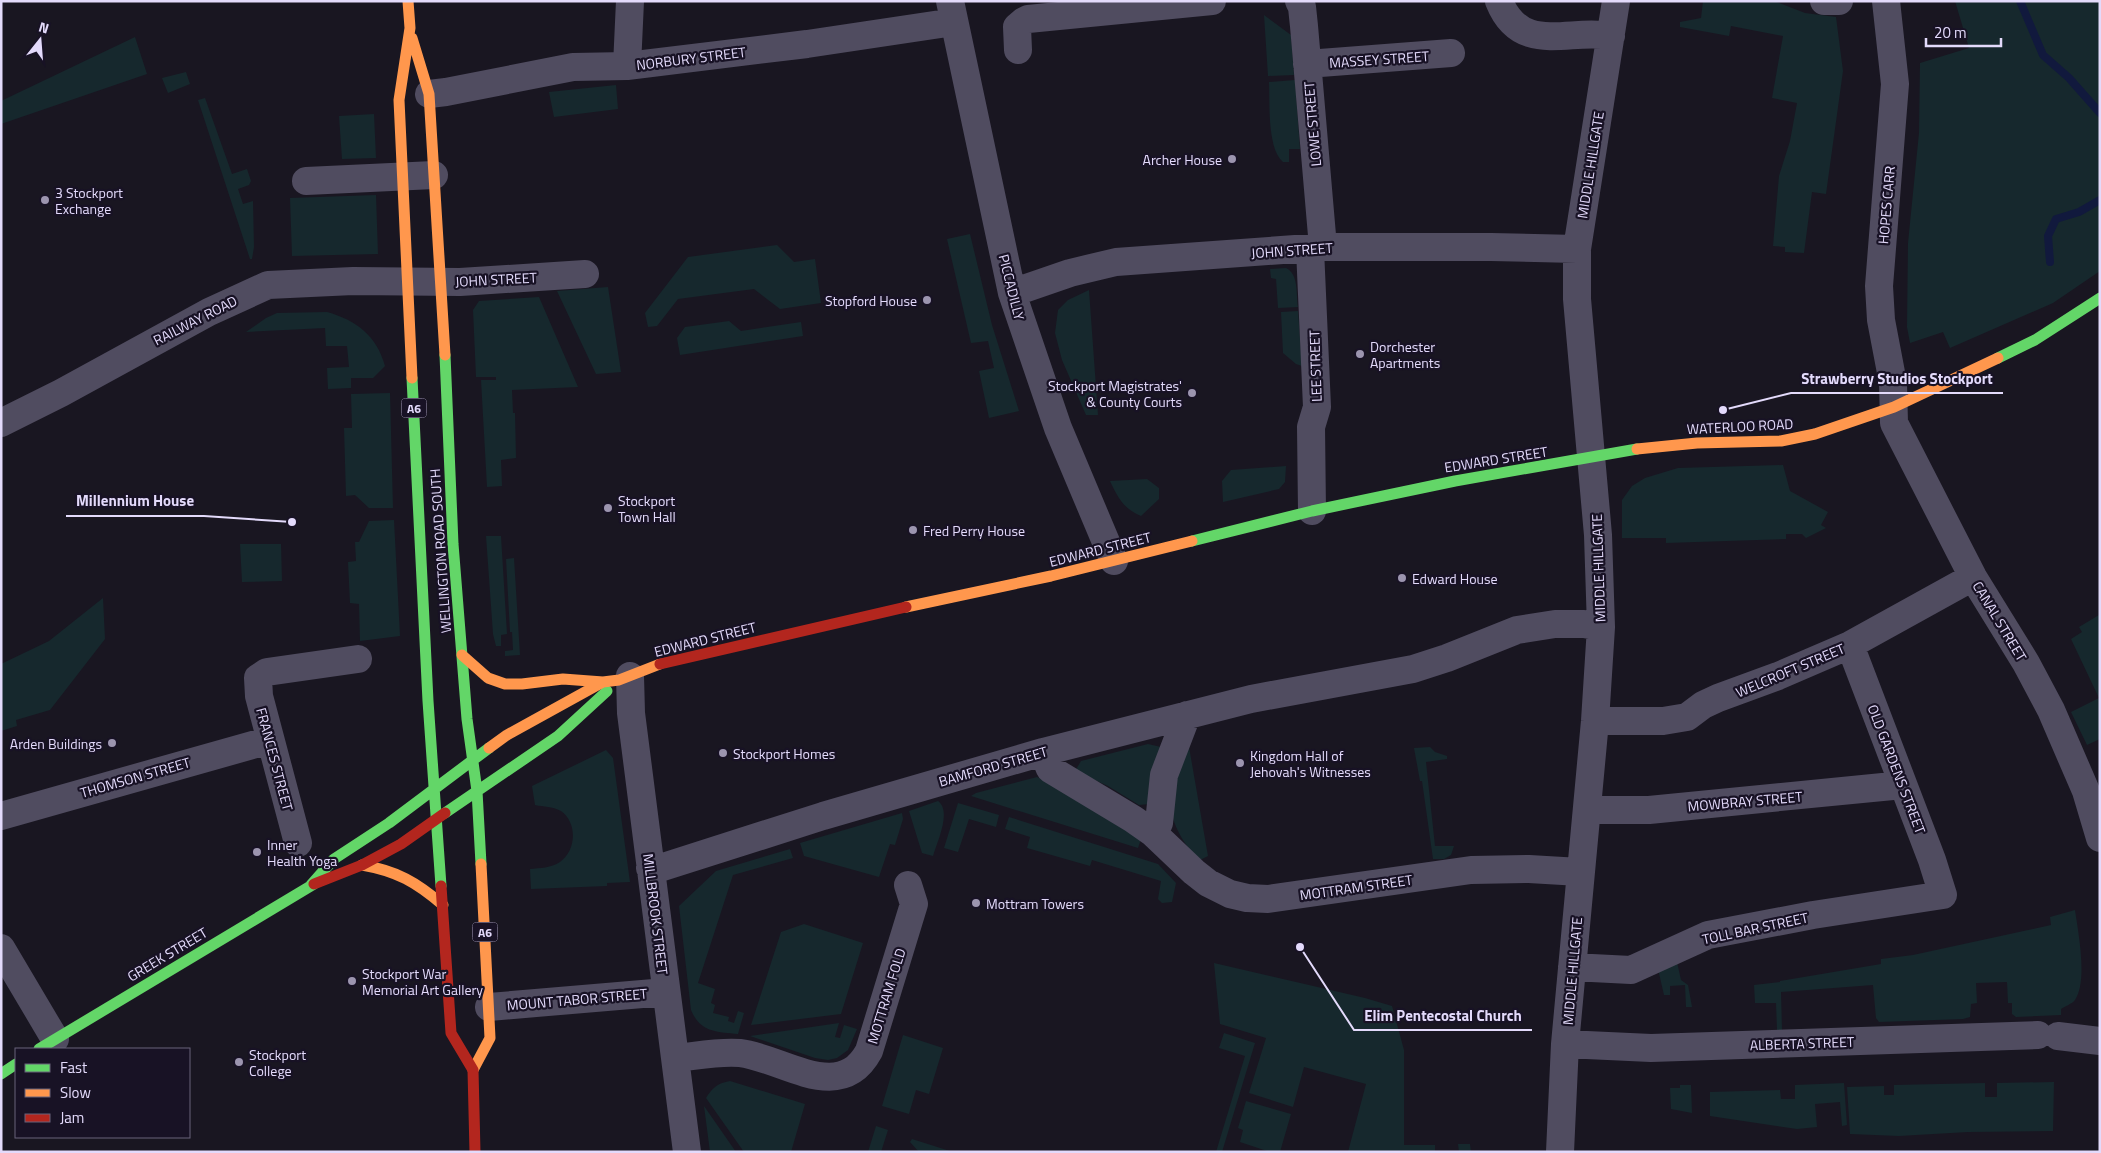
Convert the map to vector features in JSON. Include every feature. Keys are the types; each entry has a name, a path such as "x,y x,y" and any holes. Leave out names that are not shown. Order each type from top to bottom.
{"main road":[{"name":"WELLINGTON ROAD SOUTH","path":"408,1 410,28 428,94 442,282 453,544 472,759 477,791 490,1038 472,1070"},
{"name":"WELLINGTON ROAD SOUTH","path":"410,28 399,100 428,701 451,1033 472,1070 475,1152"},
{"name":"WATERLOO ROAD","path":"1591,458 1644,448 1697,443 1781,441 1814,434 1894,407 2035,340 2100,298"},
{"name":"EDWARD STREET","path":"434,789 472,759 507,735 603,682 624,678 661,664 828,624 954,598 1114,561 1312,511 1455,481 1591,458"},
{"path":"462,654 488,678 502,684 514,686 554,679 580,678 603,682"},
{"name":"EDWARD STREET","path":"436,820 558,736 624,678"},
{"name":"GREEK STREET","path":"311,885 334,858 389,823 434,789"},
{"name":"GREEK STREET","path":"47,1044 311,885 362,865 401,844 436,820"},
{"path":"362,865 400,873 408,877 443,905"},
{"path":"1,1074 15,1065"}],"street":[{"path":"627,66 630,1"},
{"path":"1018,50 1018,27 1028,19 1212,1"},
{"name":"LOWE STREET","path":"1299,1 1302,7 1307,64 1316,248"},
{"path":"1499,1 1508,19 1518,28 1537,36 1558,37 1600,34 1611,36"},
{"name":"MIDDLE HILLGATE","path":"1560,1152 1565,1044 1595,721 1601,627 1598,535 1579,336 1576,274 1577,249 1616,1"},
{"path":"1824,1 1839,1"},
{"name":"HOPES CARR","path":"1886,1 1895,84 1880,286 1882,320 1893,383 1894,407"},
{"name":"NORBURY STREET","path":"428,94 573,67 627,66 807,44 952,12"},
{"name":"PICCADILLY","path":"952,12 1012,293 1058,428 1114,561"},
{"name":"MASSEY STREET","path":"1307,64 1450,53"},
{"path":"306,181 434,175"},
{"name":"JOHN STREET","path":"1012,293 1102,264 1316,248 1510,247 1577,249"},
{"name":"LEE STREET","path":"1312,511 1311,427 1316,407 1316,248"},
{"name":"JOHN STREET","path":"407,281 442,282 585,274"},
{"name":"RAILWAY ROAD","path":"1,423 55,396 209,312 268,285 318,282 407,281"},
{"name":"CANAL STREET","path":"1894,407 1894,423 1973,577 2026,663 2051,710 2086,791 2100,838"},
{"name":"WELCROFT STREET","path":"1595,721 1621,722 1680,719 1718,698 1778,676 1850,645 1973,577"},
{"name":"BAMFORD STREET","path":"650,868 663,866 823,816 1044,752 1251,699 1413,669 1447,658 1517,630 1555,624 1584,624 1601,627"},
{"name":"OLD GARDENS STREET","path":"1850,645 1932,860 1943,895"},
{"name":"FRANCES STREET","path":"298,843 270,740 257,688 257,681 260,675 267,672 358,659"},
{"name":"MILLBROOK STREET","path":"624,678 631,712 687,1152"},
{"path":"1153,833 1159,823 1164,775 1186,715"},
{"name":"THOMSON STREET","path":"1,816 270,740"},
{"name":"MOTTRAM STREET","path":"1044,752 1050,769 1110,803 1153,833 1194,872 1208,882 1230,894 1247,898 1268,899 1471,870 1529,869 1580,872"},
{"name":"MOWBRAY STREET","path":"1587,810 1649,810 1904,785"},
{"name":"MOTTRAM FOLD","path":"675,1058 741,1053 824,1077 844,1076 854,1069 866,1058 869,1051 914,904 908,886"},
{"name":"TOLL BAR STREET","path":"1572,967 1631,970 1708,935 1812,915 1943,895"},
{"path":"1,948 47,1044"},
{"name":"MOUNT TABOR STREET","path":"489,1007 666,992"},
{"name":"ALBERTA STREET","path":"1565,1044 1651,1048 2048,1036 2100,1040"}],"green space":[{"path":"1703,1 1774,1 1805,13 1836,17 1843,71 1826,194 1812,192 1804,253 1785,252 1785,247 1773,246 1779,176 1790,141 1797,103 1772,98 1783,36 1731,26 1729,36 1680,27 1680,22 1701,18"},
{"path":"1955,1 2100,1 2100,271 2053,303 1950,348 1943,332 1910,343 1907,327 1908,243 1919,133 1920,63 1969,48"},
{"path":"1264,15 1291,35 1294,75 1268,76"},
{"path":"135,37 147,74 1,124 1,101"},
{"path":"186,72 190,84 168,93 162,78"},
{"path":"1295,80 1300,149 1289,149 1289,162 1283,162 1274,147 1272,137 1269,82"},
{"path":"616,85 618,109 554,117 549,92"},
{"path":"205,98 232,174 247,169 251,181 249,185 238,189 243,204 253,201 254,247 252,259 250,259 198,100"},
{"path":"374,114 376,158 342,159 339,116"},
{"path":"376,195 378,254 292,256 290,198"},
{"path":"970,234 992,325 1019,411 989,418 979,371 994,368 988,341 971,343 947,239"},
{"path":"777,245 794,262 815,259 821,303 780,309 754,289 678,299 657,326 648,327 645,313 688,257"},
{"path":"1286,268 1295,280 1298,307 1278,308 1276,279 1271,278 1270,269"},
{"path":"608,287 621,372 596,374 557,291"},
{"path":"1089,290 1098,415 1086,415 1062,360 1055,333 1058,310 1068,300"},
{"path":"539,297 578,387 512,390 513,413 515,413 516,458 501,460 502,486 487,487 481,380 496,380 496,377 476,377 473,310 479,301"},
{"path":"1298,311 1302,366 1296,364 1283,353 1281,312"},
{"path":"327,312 356,325 377,346 385,366 373,378 351,378 351,388 328,389 327,368 349,367 347,346 326,346 325,328 246,332 277,313"},
{"path":"729,321 741,331 801,322 803,336 680,355 677,338 685,327"},
{"path":"390,393 393,508 369,508 355,495 346,496 344,428 352,428 351,394"},
{"path":"1783,465 1790,491 1828,512 1821,525 1826,528 1806,538 1802,534 1786,534 1786,539 1666,543 1666,538 1622,538 1622,500 1632,486 1645,478 1678,468"},
{"path":"1286,466 1285,482 1279,489 1223,502 1222,481 1231,470"},
{"path":"1147,479 1159,488 1159,499 1141,516 1130,510 1122,502 1110,481"},
{"path":"394,520 400,636 360,641 359,604 350,603 348,562 356,561 355,542 359,542 369,521"},
{"path":"486,536 501,536 507,634 501,635 501,646 496,646 493,634"},
{"path":"240,544 281,544 282,581 242,582"},
{"path":"514,558 520,655 505,656 505,651 513,650 512,632 510,632 506,559"},
{"path":"103,598 105,639 50,710 16,720 17,726 1,731 1,664 49,641"},
{"path":"2099,615 2100,739 2087,745 2071,712 2099,698 2071,639 2082,632 2079,627"},
{"path":"1188,741 1208,856 1200,860 1182,839 1174,821 1170,802"},
{"path":"1148,744 1161,747 1149,804 1139,805 1108,786 1075,771 1081,761"},
{"path":"1430,747 1435,752 1447,756 1447,759 1426,762 1435,846 1454,846 1451,855 1444,859 1433,859 1422,781 1420,781 1414,748"},
{"path":"606,750 613,758 630,882 607,883 607,886 531,889 530,869 549,867 560,862 569,851 573,837 570,822 561,811 551,807 535,805 532,786"},
{"path":"1037,777 1066,792 1141,839 1138,848 971,796"},
{"path":"938,801 944,812 944,819 933,856 922,853 909,811"},
{"path":"958,803 999,815 996,827 969,819 958,852 944,848"},
{"path":"902,813 903,819 895,845 890,844 879,877 804,856 800,843"},
{"path":"1009,817 1158,864 1176,883 1172,902 1162,903 1158,899 1161,881 1092,860 1090,866 1027,848 1030,837 1005,829"},
{"path":"790,849 793,858 733,875 698,983 715,989 711,1003 715,1005 713,1013 729,1017 728,1021 734,1023 738,1011 744,1013 738,1034 710,1030 699,1023 691,1010 679,906 716,871"},
{"path":"2075,910 2080,943 2081,981 2075,1000 2061,1009 2061,1015 2016,1017 2012,1014 2012,1003 2008,1003 2007,982 1976,983 1977,1003 1971,1004 1970,1017 1963,1019 1879,1022 1876,1018 1873,985 1781,992 1782,1030 1777,1030 1776,1003 1755,1003 1754,985 1881,964 1881,959 1913,955 2051,925 2050,917"},
{"path":"804,924 863,943 841,1014 751,1025 781,932"},
{"path":"1677,962 1681,980 1688,985 1692,1007 1686,1007 1685,985 1670,986 1670,995 1664,995 1658,969"},
{"path":"1214,963 1392,1006 1404,1050 1404,1145 1435,1145 1435,1152 1348,1152 1366,1084 1304,1067 1293,1107 1249,1093 1266,1038 1220,1024"},
{"path":"839,1023 835,1037 840,1038 844,1025 857,1029 848,1050 837,1058 828,1060 815,1058 750,1036"},
{"path":"1224,1033 1255,1043 1222,1152 1216,1152 1245,1056 1219,1048"},
{"path":"903,1035 943,1048 929,1094 916,1090 909,1114 882,1106"},
{"path":"730,1081 805,1104 791,1152 744,1152 706,1098 716,1086"},
{"path":"2054,1082 2053,1131 1968,1132 1899,1136 1850,1134 1847,1087 1884,1086 1884,1095 1894,1095 1894,1085 1985,1083 1985,1097 1997,1097 1997,1083"},
{"path":"1844,1083 1847,1125 1842,1126 1840,1102 1815,1104 1817,1127 1797,1129 1710,1116 1710,1092 1780,1090 1781,1099 1795,1099 1795,1085"},
{"path":"1680,1085 1691,1085 1692,1113 1671,1109 1670,1088 1680,1088"},
{"path":"1246,1101 1291,1114 1280,1152 1270,1152 1240,1142 1243,1130 1238,1128"},
{"path":"704,1106 736,1152 710,1152"},
{"path":"876,1126 888,1130 881,1152 868,1152"},
{"path":"912,1139 953,1152 919,1152 910,1142"},
{"path":"1458,1144 1470,1144 1471,1152 1459,1152"}],"waterway":[{"path":"2020,1 2043,55 2069,78 2100,113"},
{"path":"2050,262 2048,236 2056,219 2079,212 2100,200"}],"traffic: fast":[{"path":"1998,358 2035,340 2100,298"},
{"path":"445,355 453,544 467,719 477,791 481,864"},
{"path":"412,378 428,701 441,886"},
{"path":"1192,541 1312,511 1455,481 1637,449"},
{"path":"445,813 558,736 607,691"},
{"path":"311,885 334,859 389,823 489,748"},
{"path":"41,1048 314,884"},
{"path":"1,1074 15,1065"}],"traffic: slow":[{"path":"408,1 410,28 399,100 412,378"},
{"path":"412,38 429,94 445,355"},
{"path":"1637,449 1697,443 1781,441 1815,434 1894,407 1998,358"},
{"path":"906,607 1051,576 1192,541"},
{"path":"462,655 488,678 505,684 563,679 603,682"},
{"path":"489,748 507,735 603,682 619,680 660,664"},
{"path":"473,1070 490,1038 481,864"},
{"path":"362,865 396,874 415,884 443,905"}],"traffic: jam":[{"path":"660,664 906,607"},
{"path":"314,884 362,865 401,844 445,813"},
{"path":"441,886 451,1033 473,1070 475,1152"}],"place":[{"name":"Archer House","path":"1232,159"},
{"name":"3 Stockport Exchange","path":"45,200"},
{"name":"Stopford House","path":"927,300"},
{"name":"Dorchester Apartments","path":"1360,354"},
{"name":"Stockport Magistrates' & County Courts","path":"1192,393"},
{"name":"Strawberry Studios Stockport","path":"1723,410"},
{"name":"Stockport Town Hall","path":"608,508"},
{"name":"Millennium House","path":"292,522"},
{"name":"Fred Perry House","path":"913,530"},
{"name":"Edward House","path":"1402,578"},
{"name":"Arden Buildings","path":"112,743"},
{"name":"Stockport Homes","path":"723,753"},
{"name":"Kingdom Hall of Jehovah's Witnesses","path":"1240,763"},
{"name":"Inner Health Yoga","path":"257,852"},
{"name":"Mottram Towers","path":"976,903"},
{"name":"Elim Pentecostal Church","path":"1300,947"},
{"name":"Stockport War Memorial Art Gallery","path":"352,981"},
{"name":"Stockport College","path":"239,1062"}]}
